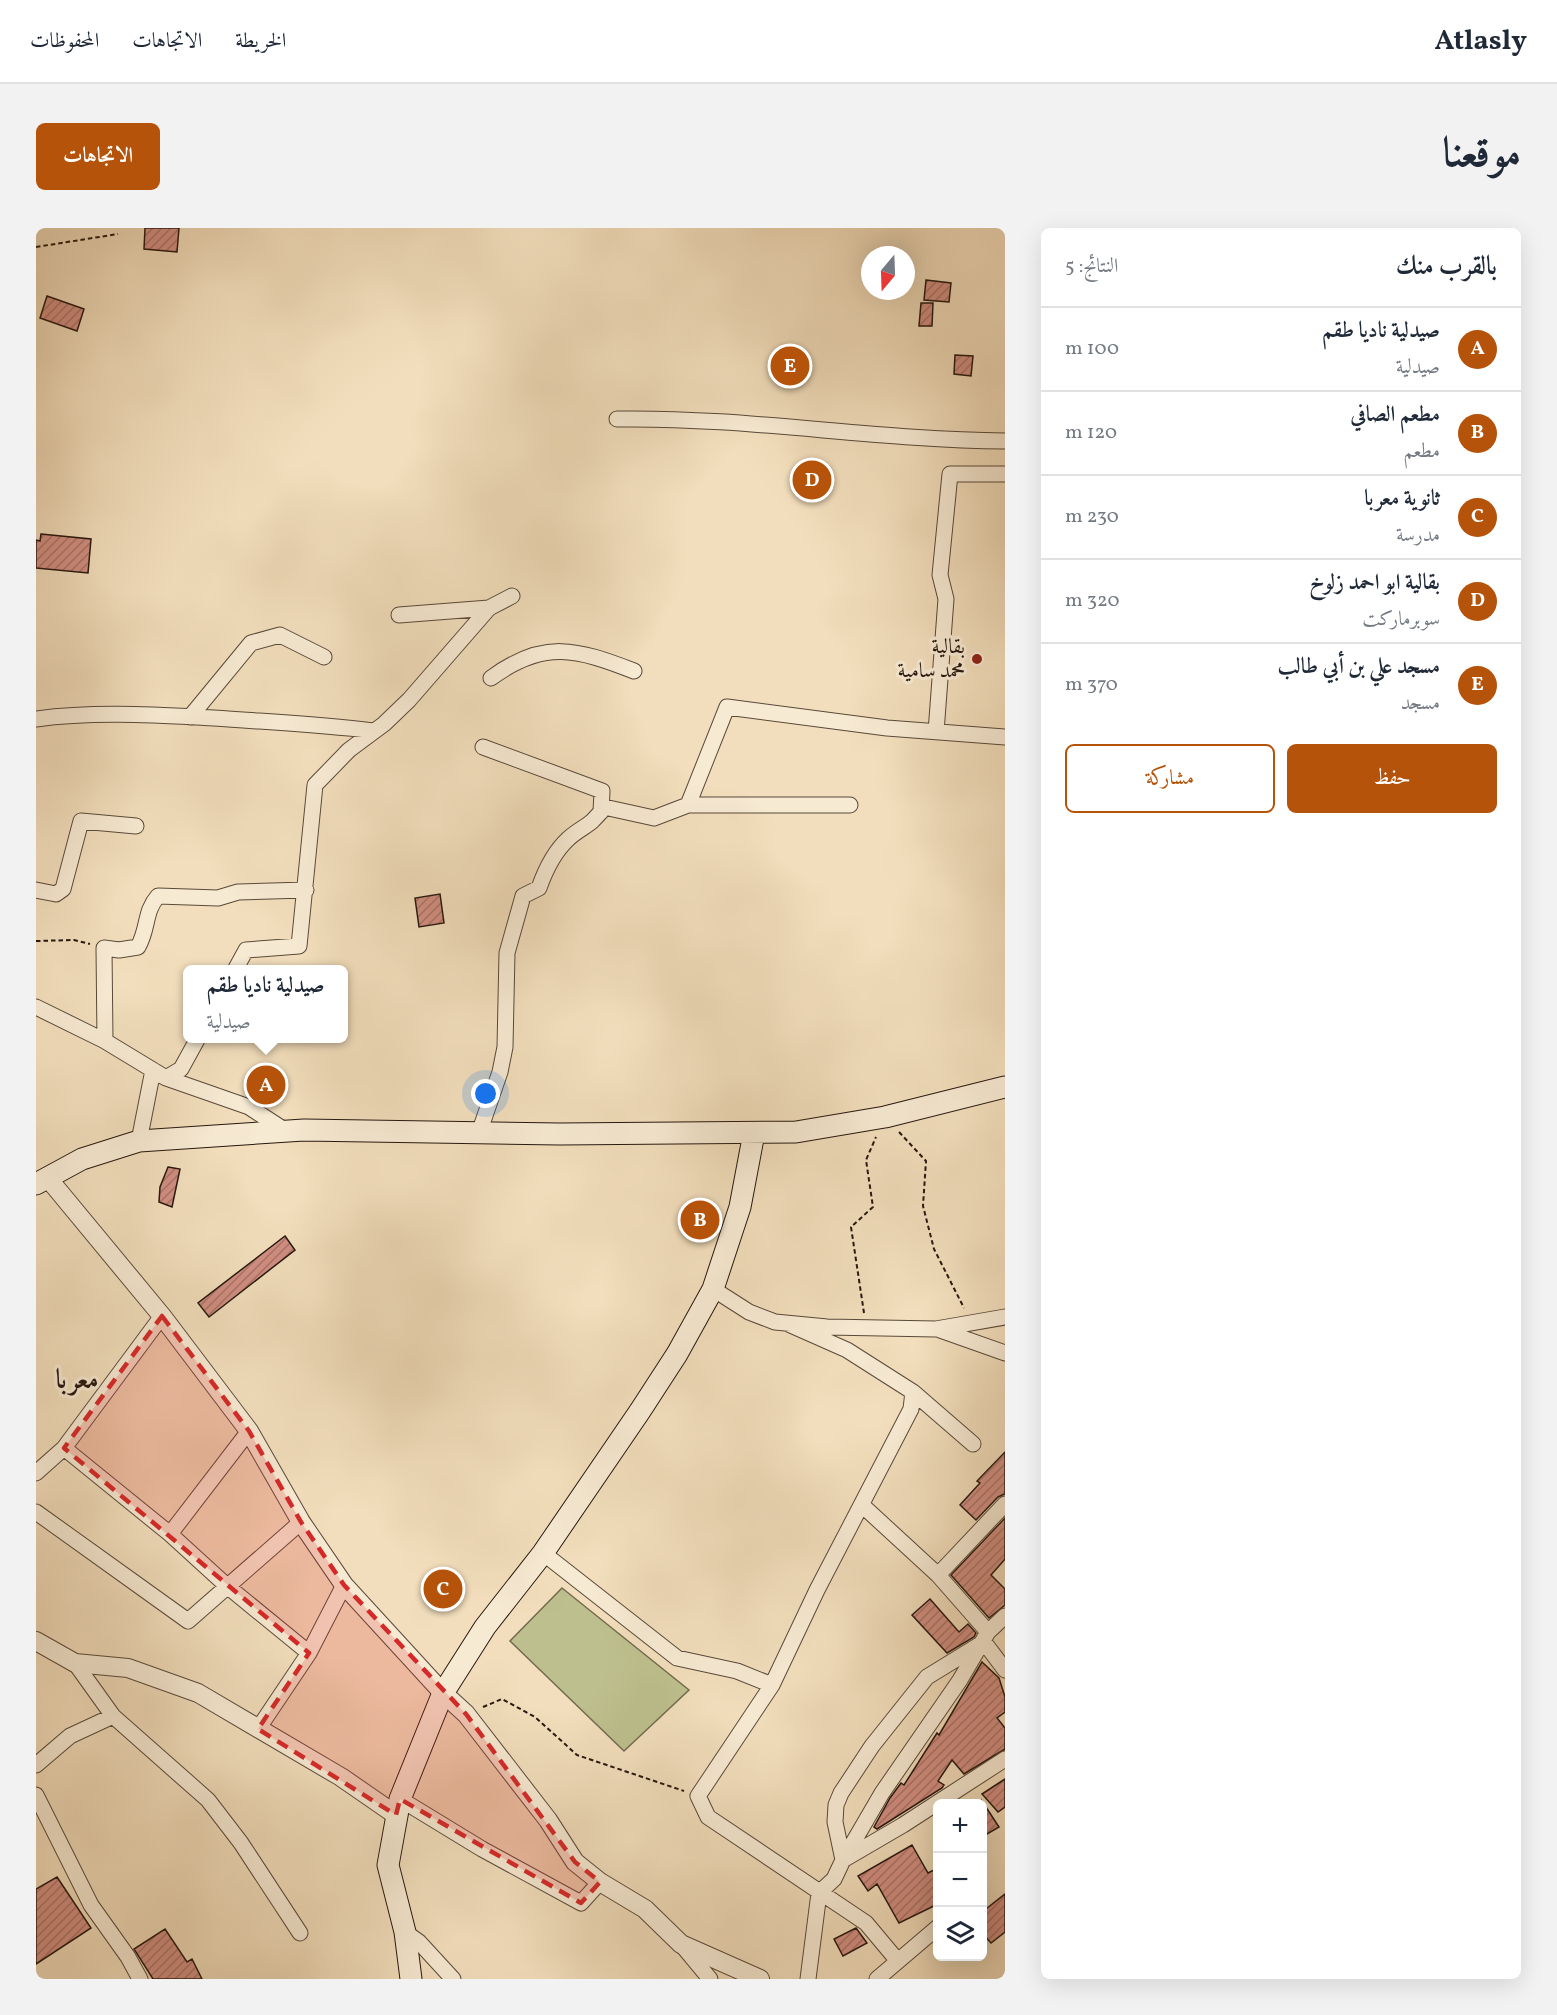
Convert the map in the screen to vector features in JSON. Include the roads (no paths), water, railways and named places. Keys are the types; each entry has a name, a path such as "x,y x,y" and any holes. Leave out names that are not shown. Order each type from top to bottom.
{"main road":[{"path":"42,1181 82,1159 139,1141 286,1131 796,1132 885,1118 1005,1088"},
{"path":"411,1979 405,1932 388,1865 398,1807 443,1693 485,1627 543,1553 677,1354 713,1289 740,1207 754,1133"}],"street":[{"path":"617,419 666,418 943,441 1005,441"},
{"path":"936,732 946,599 940,575 950,474 1005,474"},
{"path":"238,965 246,950 299,946 315,785 349,750 409,700 489,609 512,596"},
{"path":"399,615 489,609"},
{"path":"189,717 251,643 280,635 324,657"},
{"path":"491,678 508,665 550,651 589,654 634,671"},
{"path":"688,805 727,707 887,728 1005,737"},
{"path":"36,719 58,716 156,714 308,722 373,731"},
{"path":"483,747 602,791 601,812"},
{"path":"479,1133 500,1072 505,1047 507,953 523,896 539,888 545,870 569,838 586,828 604,807 654,818 688,805 850,805"},
{"path":"36,890 56,894 63,889 81,821 136,826"},
{"path":"105,1041 104,948 119,950 138,947 146,933 148,907 158,896 218,898 238,892 306,890"},
{"path":"36,1007 105,1041 166,1078 249,1107 286,1131"},
{"path":"166,1078 181,1069 195,1043"},
{"path":"139,1141 153,1070"},
{"path":"42,1181 162,1316 249,1431 301,1522 344,1585 443,1693 466,1714 548,1820 575,1862 600,1882 645,1909 681,1944 710,1979"},
{"path":"713,1289 748,1312 775,1322 866,1328 936,1329 1005,1317"},
{"path":"36,1473 64,1448 162,1316"},
{"path":"786,1323 847,1350 913,1392 973,1444"},
{"path":"936,1329 1005,1353"},
{"path":"897,1960 866,1923 708,1817 698,1796 772,1685 817,1590 863,1506 911,1409 913,1392"},
{"path":"170,1534 249,1431"},
{"path":"64,1448 170,1534 227,1586 309,1653"},
{"path":"938,1575 1005,1504"},
{"path":"863,1506 938,1575 986,1637 1005,1670"},
{"path":"36,1512 188,1621 301,1522"},
{"path":"543,1553 677,1658 737,1671 772,1685"},
{"path":"258,1729 309,1653 344,1585"},
{"path":"808,1979 819,1893 834,1879 882,1793 986,1637 1005,1616"},
{"path":"843,1860 835,1822 836,1805 841,1793 872,1746 927,1677 986,1637"},
{"path":"36,1641 75,1663 128,1668 198,1693 341,1777 581,1903 600,1882"},
{"path":"75,1663 113,1716 208,1800 241,1843 300,1933"},
{"path":"36,1765 70,1736 113,1716"},
{"path":"843,1860 903,1825 1005,1759"},
{"path":"36,1794 91,1905 128,1957 140,1979"},
{"path":"877,1979 933,1931"},
{"path":"405,1932 419,1942 453,1979"},
{"path":"681,1944 760,1979"}],"place":[{"name":"مسجد علي بن أبي طالب","path":"790,366"},
{"name":"بقالية ابو احمد زلوخ","path":"812,480"},
{"name":"بقالية محمد سامية","path":"977,659"},
{"name":"صيدلية ناديا طقم","path":"266,1085"},
{"name":"مطعم الصافي","path":"700,1220"},
{"name":"ثانوية معربا","path":"443,1589"}],"district":[{"name":"معربا","path":"77,1381"}]}
